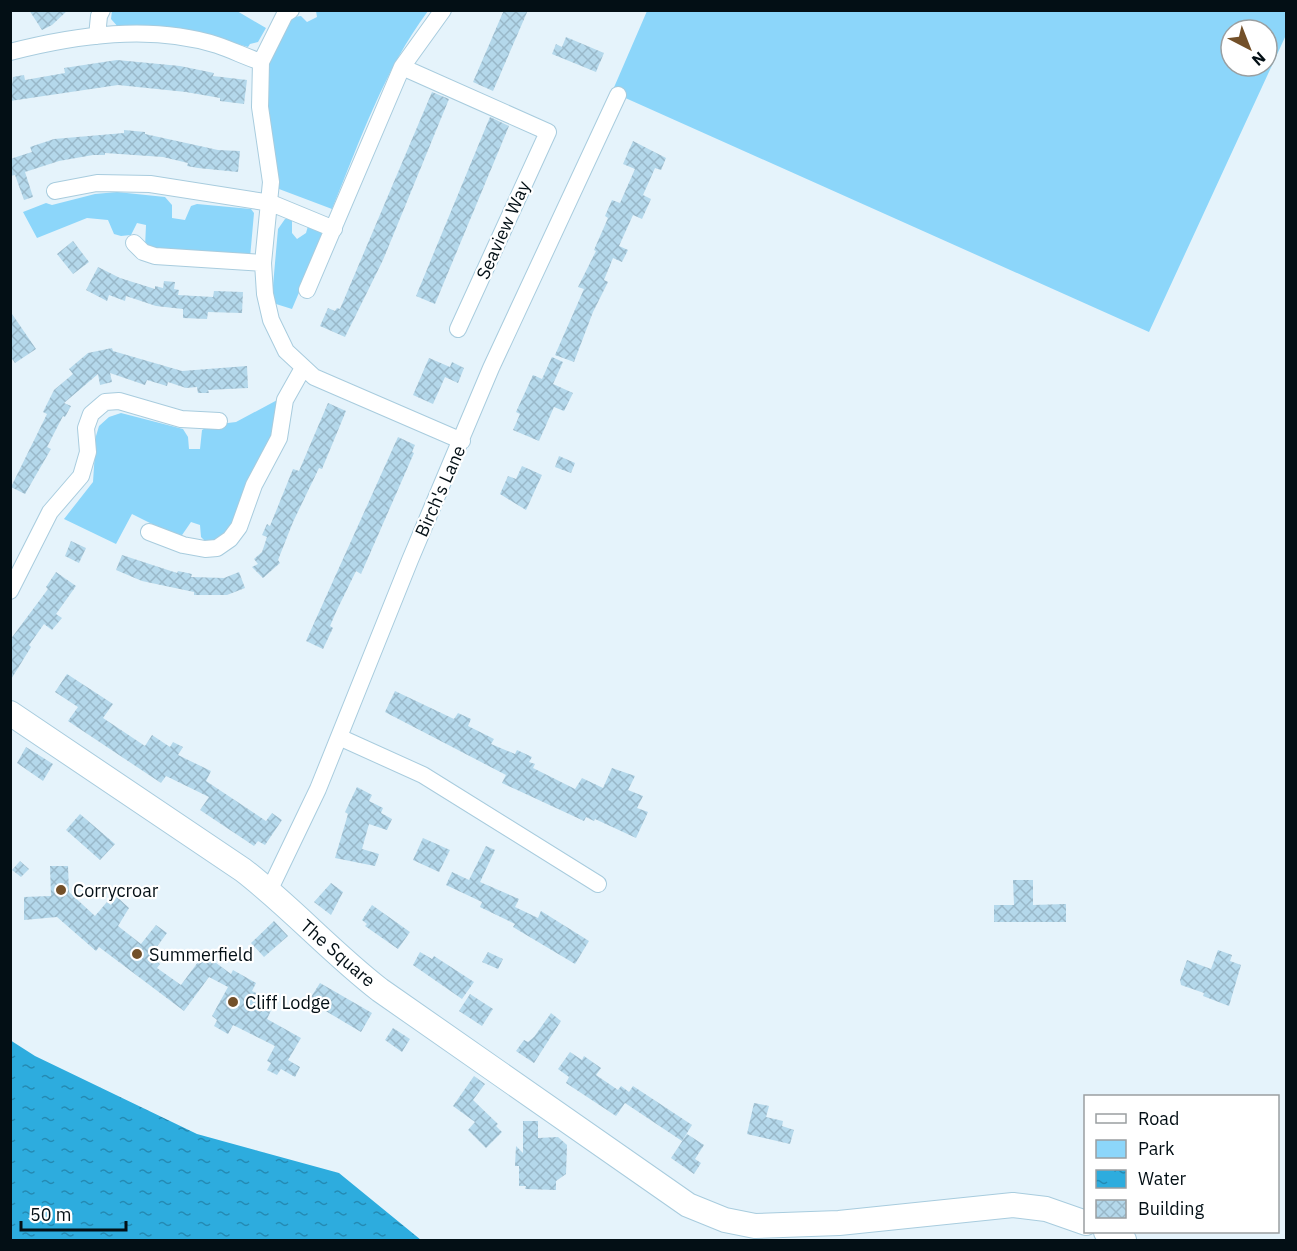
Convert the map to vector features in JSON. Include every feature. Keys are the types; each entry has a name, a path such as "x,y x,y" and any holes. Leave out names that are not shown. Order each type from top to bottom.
{"main road":[{"name":"The Square","path":"10,713 195,836 269,891 343,960 380,990 688,1205 724,1220 755,1226 838,1223 1013,1205 1047,1209 1084,1222"},
{"path":"1108,1233 1124,1240"}],"street":[{"path":"97,36 99,15 102,10"},
{"path":"291,10 285,14 261,62 260,107 271,182 271,203 263,263 265,294 271,320 286,351 315,377 462,441"},
{"path":"307,290 402,67 443,10"},
{"path":"10,52 41,44 97,36 167,36 216,45 261,62"},
{"name":"Seaview Way","path":"402,67 548,132 458,329"},
{"name":"Birch's Lane","path":"269,891 318,789 410,560 491,368 618,95"},
{"path":"55,191 97,183 150,184 271,203 334,229"},
{"path":"134,243 143,252 155,256 263,263"},
{"path":"149,532 183,545 205,549 217,548 230,538 239,527 254,485 279,438 285,400 303,368"},
{"path":"10,591 50,512 81,476 88,453 86,428 91,414 105,402 119,401 181,418 219,421"},
{"path":"339,737 423,775 598,884"}],"green space":[{"path":"112,10 237,11 266,28 258,42 248,47 206,35 119,28 111,19"},
{"path":"316,11 428,11 398,57 363,132 332,209 279,189 268,121 269,63 293,17 301,16 307,22 317,17"},
{"path":"647,11 1286,11 1286,35 1279,50 1279,18 1219,18 1219,78 1266,78 1149,332 612,92"},
{"path":"117,192 165,197 172,205 172,218 185,220 191,206 197,204 251,209 254,213 250,258 145,247 146,225 137,223 131,235 121,236 114,234 108,220 87,218 37,238 23,212 46,203 52,205 95,194"},
{"path":"285,219 292,219 292,233 297,239 306,233 308,226 320,231 323,236 292,309 276,304 272,297 278,229"},
{"path":"281,398 279,420 234,527 208,544 201,537 200,525 191,522 180,538 150,529 152,524 132,514 116,544 64,519 93,482 96,436 99,426 109,417 121,413 183,429 188,437 189,449 200,449 202,430 211,425 236,422"}],"water":[{"path":"10,1040 35,1056 197,1134 339,1173 421,1240 11,1240"}],"building":[{"path":"29,10 68,10 52,25 42,30"},
{"path":"504,10 528,10 493,91 473,82"},
{"path":"566,37 604,53 596,72 552,54 556,44 562,47"},
{"path":"117,60 180,66 214,73 213,76 247,80 244,104 220,101 220,98 186,92 118,85 10,101 13,77 24,75 25,80 65,73 64,68"},
{"path":"432,92 449,99 383,260 345,337 320,326 328,308 335,311 337,308 340,309"},
{"path":"490,117 509,126 435,304 416,296"},
{"path":"124,130 145,132 145,134 218,150 240,151 238,172 187,166 188,163 163,157 105,153 105,155 59,161 25,172 33,197 24,200 15,175 10,176 10,159 32,152 30,147 54,139 124,133"},
{"path":"633,141 666,158 661,170 655,168 643,195 651,199 642,219 633,215 619,246 628,250 622,262 613,258 604,280 608,282 593,312 574,362 555,355 584,289 578,287 596,251 594,250 608,218 605,216 612,200 620,203 635,169 623,164"},
{"path":"73,241 89,262 73,274 57,254"},
{"path":"98,267 120,278 155,289 155,286 163,288 164,281 175,282 174,289 179,290 178,295 213,297 214,291 243,292 242,313 208,312 207,319 183,318 183,309 156,306 126,296 125,301 109,295 107,301 86,290"},
{"path":"10,311 36,349 15,363 10,356"},
{"path":"112,348 113,351 182,371 247,366 248,388 208,390 209,393 198,393 197,387 186,388 168,382 167,386 147,380 145,385 110,373 112,382 100,385 98,374 64,403 71,406 65,417 63,416 47,447 51,449 25,494 11,487 47,414 43,412 54,390 73,374 69,369 88,353"},
{"path":"552,357 563,362 553,384 573,393 564,411 554,407 539,441 513,430 520,414 516,412 533,375 542,379"},
{"path":"429,358 450,367 452,362 464,368 458,383 445,377 433,404 413,395"},
{"path":"328,403 346,411 322,469 319,468 293,522 278,560 280,563 263,578 252,567 258,564 254,559 262,552 267,537 262,535 267,524 270,526 293,469 299,471"},
{"path":"398,437 415,445 412,452 414,453 361,574 356,571 336,612 330,626 333,628 323,649 306,641"},
{"path":"559,456 575,463 571,473 555,467"},
{"path":"522,466 542,475 526,510 500,494 508,476 516,479"},
{"path":"71,541 86,548 79,563 65,556"},
{"path":"122,555 177,573 178,571 192,574 191,577 224,578 239,572 245,588 227,595 194,595 194,592 142,581 116,570"},
{"path":"56,572 76,586 56,614 62,618 52,630 44,624 29,645 31,647 10,681 10,640 48,589 46,587"},
{"path":"67,674 113,704 103,718 145,746 152,735 170,747 173,742 183,747 178,755 211,771 206,781 266,821 272,813 282,820 265,845 258,841 254,846 200,810 209,797 166,776 161,783 68,721 78,707 55,692"},
{"path":"395,691 454,719 458,713 471,719 468,726 494,739 491,744 515,754 517,750 532,757 529,762 535,764 533,768 575,789 582,778 603,788 612,768 635,776 628,790 643,796 637,808 648,812 636,838 595,819 594,821 586,817 584,821 502,783 506,775 385,712"},
{"path":"26,747 53,764 43,781 17,763"},
{"path":"357,787 372,795 369,801 383,808 381,813 392,819 387,830 369,824 362,849 379,854 375,866 335,858 348,814 345,812"},
{"path":"80,814 115,844 100,860 66,830"},
{"path":"423,838 450,850 439,872 413,860"},
{"path":"486,846 495,850 480,882 519,899 515,907 538,918 541,911 589,941 575,964 513,927 515,924 480,907 482,902 446,885 452,872 469,880"},
{"path":"20,861 29,869 21,877 12,870"},
{"path":"50,866 68,866 69,892 95,916 107,902 111,905 117,897 129,908 118,926 141,944 156,925 167,933 153,952 159,957 156,961 160,964 157,968 181,985 204,954 231,974 233,970 256,983 252,991 275,1002 267,1019 301,1038 288,1060 300,1067 295,1077 281,1069 277,1075 267,1070 271,1063 267,1061 275,1046 233,1025 228,1034 214,1026 217,1020 212,1016 228,987 209,977 184,1011 99,947 96,951 57,917 24,920 24,897 51,896"},
{"path":"1013,880 1033,880 1033,905 1066,904 1066,922 994,922 994,905 1014,905"},
{"path":"331,883 343,892 331,915 314,902"},
{"path":"372,905 410,932 398,949 365,926 367,924 362,920"},
{"path":"274,921 288,936 264,957 251,943"},
{"path":"1218,950 1232,955 1230,961 1241,965 1229,1006 1203,996 1204,993 1181,985 1180,980 1187,960 1211,969"},
{"path":"420,952 432,959 434,956 474,982 462,999 413,965"},
{"path":"488,952 503,959 498,969 482,962"},
{"path":"320,983 372,1013 361,1032 324,1010 326,1006 311,997"},
{"path":"470,994 493,1009 482,1026 459,1011"},
{"path":"551,1013 561,1021 534,1063 516,1051 524,1040 528,1042 534,1037"},
{"path":"393,1028 410,1039 402,1052 385,1040"},
{"path":"570,1052 582,1060 584,1056 601,1068 596,1075 618,1090 621,1086 629,1092 633,1086 692,1125 682,1141 625,1103 616,1116 566,1083 569,1077 558,1069"},
{"path":"474,1076 485,1084 473,1100 498,1124 496,1126 502,1132 486,1148 468,1130 475,1122 453,1106"},
{"path":"754,1103 769,1106 766,1117 783,1121 782,1126 794,1130 790,1144 747,1134"},
{"path":"523,1121 538,1121 538,1138 558,1137 567,1145 566,1174 556,1181 556,1190 525,1189 526,1186 519,1186 519,1166 515,1166 516,1146 523,1153"},
{"path":"687,1134 704,1145 695,1159 701,1163 694,1174 671,1158"}],"place":[{"name":"Corrycroar","path":"61,890"},
{"name":"Summerfield","path":"137,954"},
{"name":"Cliff Lodge","path":"233,1002"}]}
